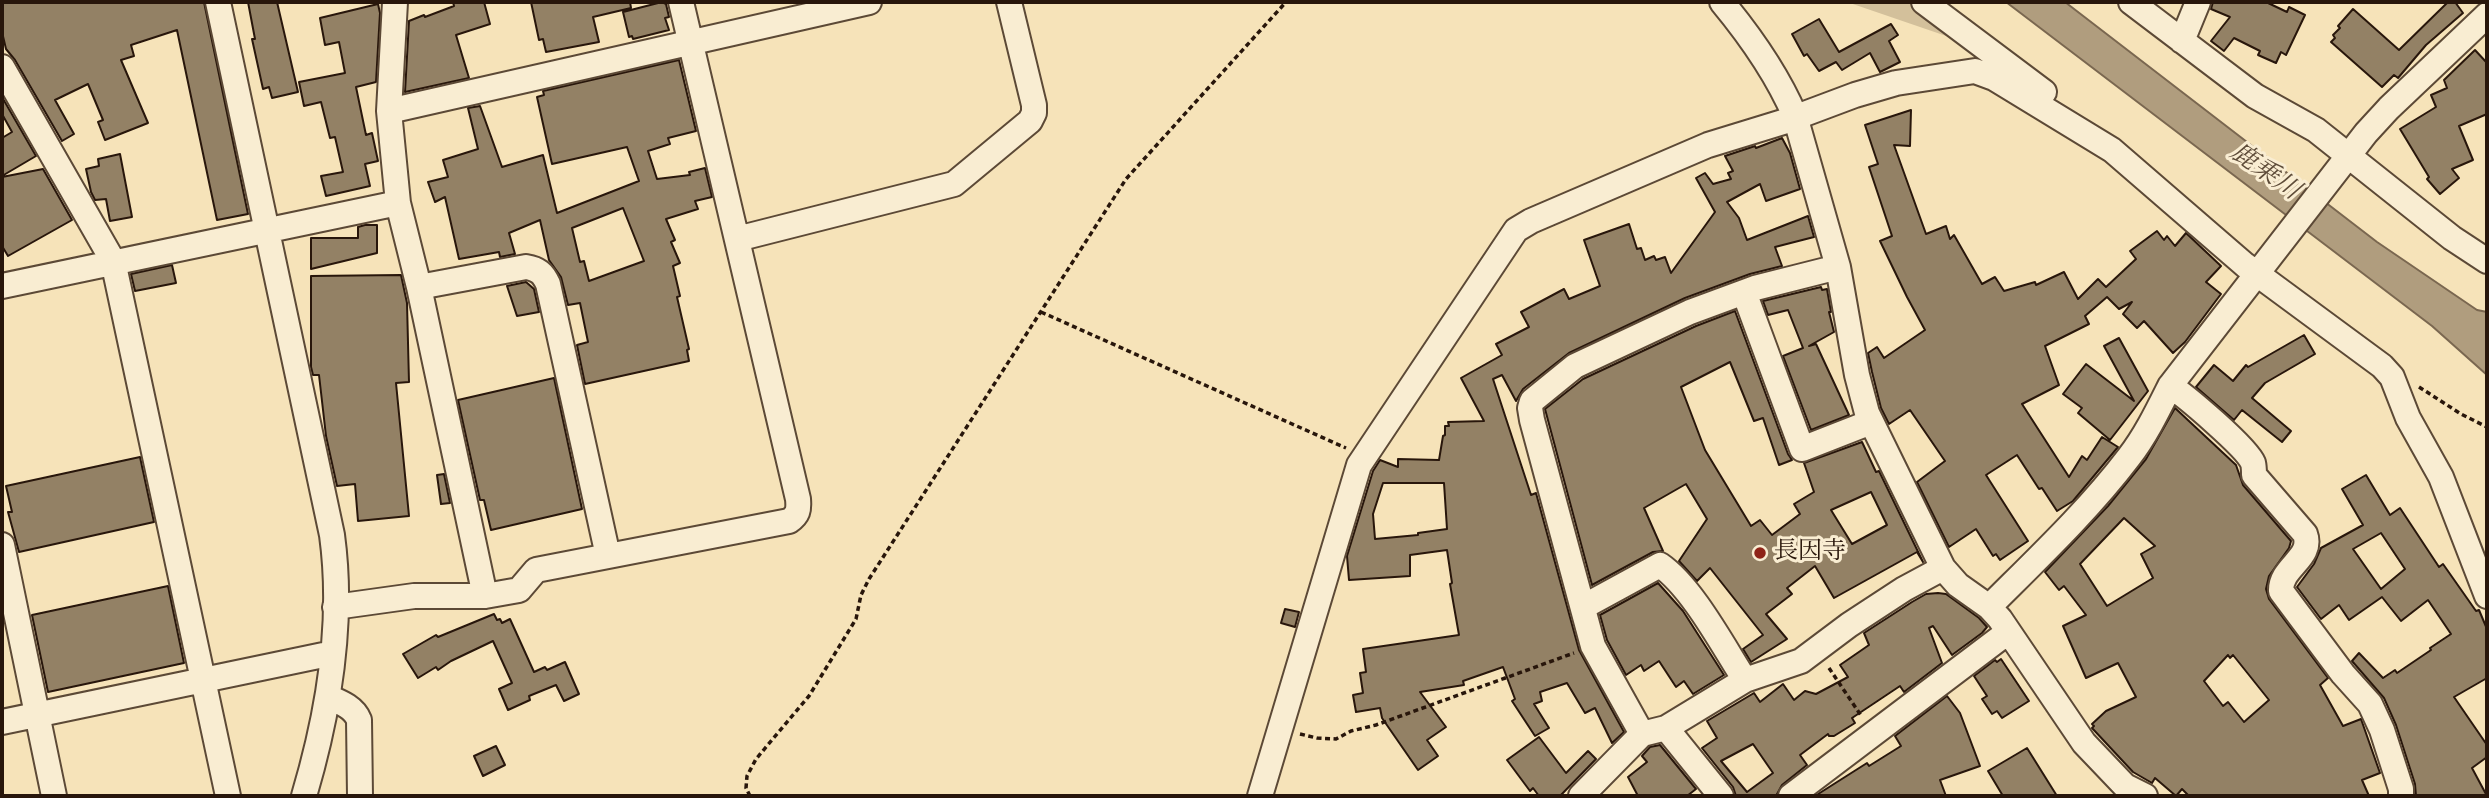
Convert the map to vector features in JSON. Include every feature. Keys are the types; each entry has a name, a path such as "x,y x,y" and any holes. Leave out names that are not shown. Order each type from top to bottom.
{"street":[{"path":"218,2 335,557 335,607 328,697 315,760 304,796"},
{"path":"395,2 388,111 398,203 419,287 485,596"},
{"path":"335,607 414,596 485,596 519,590 536,570 789,521 795,517 799,509 798,499 681,2"},
{"path":"388,111 869,2"},
{"path":"737,239 954,184 1030,121 1034,106 1009,2"},
{"path":"1722,2 1761,54 1795,116 1838,267 1861,396 1871,422 1943,568 1958,585 1989,607 2084,743 2129,793"},
{"path":"1924,2 2062,106 2245,265 2263,267 2392,377 2408,418 2441,477 2487,596"},
{"path":"2131,2 2255,96 2316,130 2346,160 2487,261"},
{"path":"2182,41 2199,2"},
{"path":"1989,607 2077,519 2130,455 2170,386 2389,108 2487,15"},
{"path":"2,67 113,261 228,796"},
{"path":"1260,796 1359,465 1516,230 1531,221 1708,145 1896,83 1975,71 1994,78 2112,150"},
{"path":"2,286 398,203"},
{"path":"419,287 526,267 536,269 544,275 608,556"},
{"path":"1642,734 1593,646 1532,420 1532,401 1536,395 1575,366 1679,316 1744,292 1838,267"},
{"path":"1744,292 1802,449 1871,422"},
{"path":"2170,386 2231,438 2253,463 2254,475 2305,534 2308,541 2306,550 2283,578 2281,591 2343,674 2370,704 2386,741 2401,796"},
{"path":"2,545 54,796"},
{"path":"1583,607 1660,565 1693,599 1745,680"},
{"path":"1580,796 1642,734 1666,727 1745,680 1801,660 1904,589 1943,568"},
{"path":"1791,796 2008,632"},
{"path":"2,722 332,653"},
{"path":"328,697 357,713 360,796"},
{"path":"1666,727 1721,796"}],"path":[{"path":"750,796 746,788 747,776 756,759 809,696 856,619 869,579 1137,166 1286,2"},
{"path":"1041,312 1365,456"},
{"path":"2392,377 2409,379 2461,414 2487,427"},
{"path":"1280,730 1317,738 1336,738 1593,646"},
{"path":"1816,649 1872,733"}],"shaded area":[{"path":"1847,2 1913,2 1955,39"}],"water":[{"name":"鹿乗川","path":"2006,2 2065,2 2377,242 2477,310 2487,312 2487,375 2432,326"}],"building":[{"path":"2,2 204,2 248,214 217,220 177,30 131,45 134,56 121,60 148,123 105,140 98,122 103,120 88,84 55,100 74,134 62,141 6,49 2,32"},
{"path":"248,2 277,2 298,92 272,98 269,87 263,89 252,39 255,39"},
{"path":"453,2 484,2 490,24 456,35 469,78 405,92 409,21 454,6"},
{"path":"531,2 630,2 631,8 593,17 599,42 546,52 543,39 539,40"},
{"path":"662,2 666,4 669,17 665,18 669,30 633,39 632,36 629,37 623,12"},
{"path":"2213,2 2266,2 2287,12 2289,7 2305,15 2286,55 2281,52 2276,63 2258,55 2260,51 2234,38 2224,51 2211,41 2230,17 2211,9"},
{"path":"2448,2 2455,2 2463,13 2426,45 2398,78 2394,75 2382,87 2331,42 2335,38 2333,35 2340,28 2338,26 2353,9 2399,50"},
{"path":"378,4 380,13 376,82 356,87 366,135 372,133 378,161 365,164 370,186 326,196 321,176 343,172 335,137 330,138 321,102 304,106 299,82 345,73 339,42 325,45 320,18"},
{"path":"1819,19 1839,52 1891,24 1898,35 1889,41 1900,62 1880,72 1870,53 1842,70 1836,62 1819,71 1807,54 1804,56 1792,34"},
{"path":"2475,50 2487,63 2487,114 2459,126 2473,160 2452,169 2459,178 2440,194 2427,179 2429,177 2400,129 2436,107 2431,95 2447,88 2444,80"},
{"path":"679,60 696,131 668,138 670,144 648,151 657,179 690,175 689,172 705,168 712,197 695,201 698,209 666,219 675,240 671,242 680,263 673,266 689,361 585,384 577,345 588,342 580,303 568,305 561,277 549,260 540,220 509,233 515,254 500,257 499,252 459,259 445,197 435,202 428,182 448,177 443,160 478,149 468,108 480,106 502,167 543,155 557,213 639,181 627,147 552,164 537,97 544,95 543,91","holes":["623,208 644,261 589,281 584,261 580,262 572,228"]},
{"path":"2,97 36,156 2,176 2,138 12,132 2,114"},
{"path":"1911,110 1910,146 1894,145 1926,234 1946,226 1950,239 1954,235 1982,284 1995,277 2004,291 2035,282 2036,285 2064,272 2078,299 2098,279 2106,287 2136,259 2130,251 2157,231 2164,240 2167,236 2175,246 2186,233 2221,266 2206,282 2221,294 2185,342 2173,353 2144,321 2137,328 2123,314 2132,302 2119,309 2107,297 2085,316 2089,324 2045,346 2059,385 2022,404 2069,477 2082,456 2087,460 2102,437 2118,447 2073,501 2057,511 2017,455 1986,475 2028,541 2000,560 1996,554 1993,556 1976,529 1949,547 1917,482 1945,461 1910,410 1889,424 1881,408 1868,353 1877,347 1884,358 1925,330 1880,241 1892,236 1869,167 1878,164 1865,125"},
{"path":"1782,138 1790,153 1800,189 1766,201 1760,184 1727,202 1739,218 1747,240 1808,216 1814,237 1775,247 1782,266 1750,274 1685,298 1569,353 1523,389 1516,401 1502,375 1493,379 1531,495 1536,493 1579,650 1624,732 1612,743 1595,708 1585,713 1567,683 1540,692 1542,701 1534,704 1549,728 1535,736 1512,701 1515,699 1503,667 1463,681 1464,685 1420,692 1446,727 1427,740 1438,756 1418,770 1382,718 1380,708 1356,712 1353,695 1363,693 1360,673 1366,672 1363,649 1459,635 1450,584 1452,583 1447,550 1410,555 1410,576 1349,580 1347,556 1373,471 1380,460 1398,467 1398,459 1439,460 1448,422 1484,421 1461,378 1502,355 1496,344 1529,327 1521,312 1564,289 1569,299 1600,286 1584,240 1629,224 1637,249 1641,248 1645,260 1654,256 1656,260 1665,257 1671,273 1715,212 1696,178 1705,173 1713,184 1731,179 1728,173 1733,171 1725,156 1755,146 1756,148","holes":["1383,483 1444,483 1447,529 1375,539 1373,514"]},
{"path":"120,154 132,217 110,221 106,199 95,200 86,169 99,166 98,159"},
{"path":"43,169 72,220 8,256 2,246 2,177"},
{"path":"377,225 377,253 311,269 311,238 358,238 358,227"},
{"path":"172,265 176,283 135,291 131,274"},
{"path":"401,275 407,303 409,382 396,383 409,516 358,521 355,484 337,486 326,436 319,375 313,375 311,367 311,276"},
{"path":"526,282 534,289 539,312 517,316 507,286"},
{"path":"1821,287 1822,290 1827,289 1834,332 1809,346 1816,344 1849,415 1811,430 1783,356 1803,348 1788,310 1768,315 1763,301"},
{"path":"1735,311 1792,460 1779,465 1763,418 1754,421 1730,362 1681,387 1705,450 1751,526 1760,520 1772,535 1800,514 1794,504 1814,492 1804,463 1862,442 1923,562 1917,552 1834,598 1815,566 1787,588 1792,594 1766,614 1787,639 1751,662 1743,649 1763,635 1710,568 1697,581 1679,561 1707,519 1686,484 1644,508 1663,551 1653,552 1592,585 1545,409 1583,379 1696,326","holes":["1871,492 1887,525 1852,544 1831,510"]},
{"path":"2304,335 2315,354 2265,383 2252,398 2291,431 2282,442 2242,410 2234,420 2196,387 2214,365 2233,381 2246,365 2248,367"},
{"path":"2119,338 2148,391 2110,440 2078,413 2082,408 2063,394 2086,364 2134,401 2104,346"},
{"path":"554,378 582,509 491,530 484,500 480,500 458,400"},
{"path":"2175,408 2236,465 2243,485 2291,541 2269,576 2266,589 2269,599 2328,678 2320,685 2343,726 2361,719 2380,773 2362,780 2369,796 2189,796 2182,789 2176,796 2155,778 2152,783 2133,772 2092,728 2092,724 2106,711 2136,697 2118,663 2086,678 2063,626 2086,615 2064,586 2059,590 2045,572 2108,506 2146,459","holes":["2124,518 2155,546 2141,554 2153,578 2107,606 2080,564","2228,655 2230,658 2233,655 2269,700 2244,722 2228,702 2223,706 2204,681"]},
{"path":"140,457 154,522 19,552 8,512 12,512 6,486"},
{"path":"444,474 450,503 441,504 437,475"},
{"path":"2366,475 2390,515 2400,508 2439,567 2443,564 2476,611 2479,610 2487,629 2487,678 2454,697 2487,745 2487,757 2472,768 2487,796 2416,796 2415,784 2396,725 2384,698 2352,661 2359,653 2383,678 2395,670 2397,673 2451,634 2428,600 2401,621 2382,597 2349,620 2339,605 2321,619 2297,587 2314,564 2321,548 2363,525 2342,489","holes":["2381,533 2405,569 2381,589 2353,549"]},
{"path":"1658,583 1683,611 1724,675 1693,694 1684,681 1676,687 1659,661 1644,671 1641,665 1626,675 1607,640 1600,615"},
{"path":"168,586 184,663 48,692 32,615"},
{"path":"1926,594 1946,594 1987,627 1952,655 1933,626 1929,628 1942,663 1904,692 1900,686 1852,718 1855,723 1834,736 1828,734 1800,755 1807,765 1782,785 1776,796 1736,796 1733,787 1702,748 1717,738 1707,721 1754,693 1760,702 1783,684 1794,700 1805,691 1816,694 1848,677 1840,665 1869,645 1864,633","holes":["1753,744 1773,773 1747,792 1721,761"]},
{"path":"1285,609 1299,612 1295,627 1281,623"},
{"path":"494,614 502,623 510,619 534,672 565,662 579,694 564,701 556,685 529,696 530,700 508,710 499,689 512,683 493,641 418,678 403,654 436,635 438,637"},
{"path":"2001,659 2029,701 2002,718 1997,711 1992,714 1982,699 1987,696 1974,676 1995,660 1997,662"},
{"path":"1947,696 1960,713 1980,766 1940,780 1946,796 1815,796 1867,763 1869,766 1901,746 1895,736"},
{"path":"1539,737 1566,773 1588,751 1596,759 1560,796 1539,796 1533,788 1530,791 1507,760"},
{"path":"1660,745 1696,789 1687,796 1638,796 1628,777 1647,762 1642,756 1650,747"},
{"path":"496,746 505,765 483,776 474,756"},
{"path":"2027,748 2057,796 2003,796 1988,771"}],"place":[{"name":"長因寺","path":"1760,553"}]}
